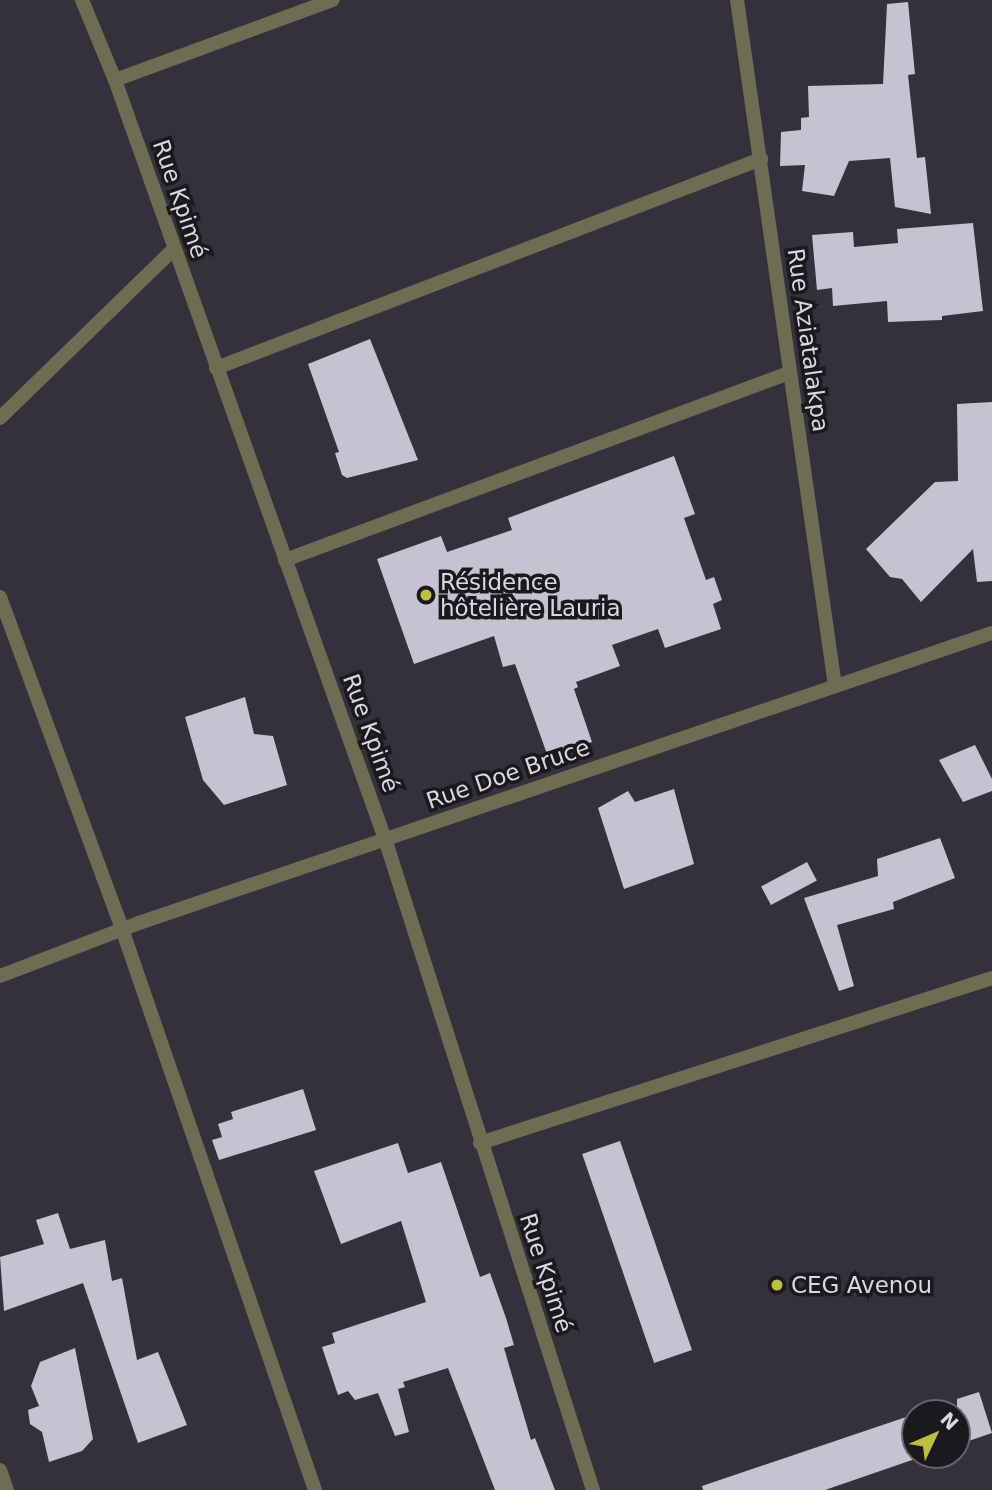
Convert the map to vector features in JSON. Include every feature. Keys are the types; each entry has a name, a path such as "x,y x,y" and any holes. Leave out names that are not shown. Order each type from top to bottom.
{"street":[{"name":"Rue Kpimé","path":"82,0 115,80 173,250 386,839 480,1143 593,1490"},
{"path":"115,80 333,0"},
{"name":"Rue Aziatalakpa","path":"737,0 835,686"},
{"path":"216,368 761,159"},
{"path":"0,418 173,250"},
{"path":"285,560 789,373"},
{"path":"0,597 122,929 263,1348 315,1490"},
{"name":"Rue Doe Bruce","path":"0,976 122,929 992,633"},
{"path":"480,1143 992,978"},
{"path":"0,1470 7,1490"}],"building":[{"path":"908,2 915,74 908,75 917,158 925,157 931,214 895,207 890,158 849,161 834,196 802,191 805,165 780,166 781,132 801,130 801,118 809,117 808,86 883,84 887,4"},
{"path":"973,223 983,311 942,316 942,320 888,322 887,301 833,306 832,288 817,290 812,235 853,232 854,247 898,243 897,229"},
{"path":"370,339 418,460 347,478 342,475 335,453 339,452 308,364"},
{"path":"992,402 992,581 977,582 973,549 921,602 902,579 890,577 866,549 935,482 958,481 957,404"},
{"path":"674,456 695,514 684,518 706,580 714,577 722,600 713,604 721,629 665,648 658,629 612,645 620,666 576,682 578,687 574,689 592,742 548,757 515,664 503,667 494,636 414,664 377,559 441,536 447,552 512,530 508,518"},
{"path":"245,697 254,734 273,736 287,785 224,805 203,780 185,717"},
{"path":"975,745 992,779 992,791 963,802 939,760"},
{"path":"674,789 694,864 624,889 598,808 628,791 635,802"},
{"path":"940,838 955,878 893,902 894,909 837,925 854,986 839,991 804,898 878,876 877,859"},
{"path":"807,862 817,881 771,905 761,886"},
{"path":"303,1089 316,1130 219,1160 212,1140 222,1137 218,1124 233,1119 231,1112"},
{"path":"620,1141 692,1350 654,1363 582,1154"},
{"path":"398,1143 408,1173 441,1162 480,1277 490,1273 506,1318 514,1345 504,1348 531,1440 535,1438 555,1490 495,1490 448,1368 403,1382 405,1387 398,1389 409,1432 395,1436 378,1393 355,1400 348,1391 338,1395 322,1347 335,1343 332,1333 426,1302 401,1221 341,1244 314,1171"},
{"path":"58,1213 70,1249 105,1240 112,1281 122,1278 137,1360 158,1352 187,1425 138,1443 83,1283 4,1311 0,1257 44,1244 36,1220"},
{"path":"75,1348 93,1439 82,1451 49,1462 42,1432 30,1424 28,1410 39,1406 31,1386 40,1362"},
{"path":"979,1392 992,1433 971,1440 971,1399 957,1399"},
{"path":"901,1419 901,1464 825,1490 703,1490 702,1486"}],"place":[{"name":"Résidence hôtelière Lauria","path":"426,595"},
{"name":"CEG Avenou","path":"777,1285"}]}
